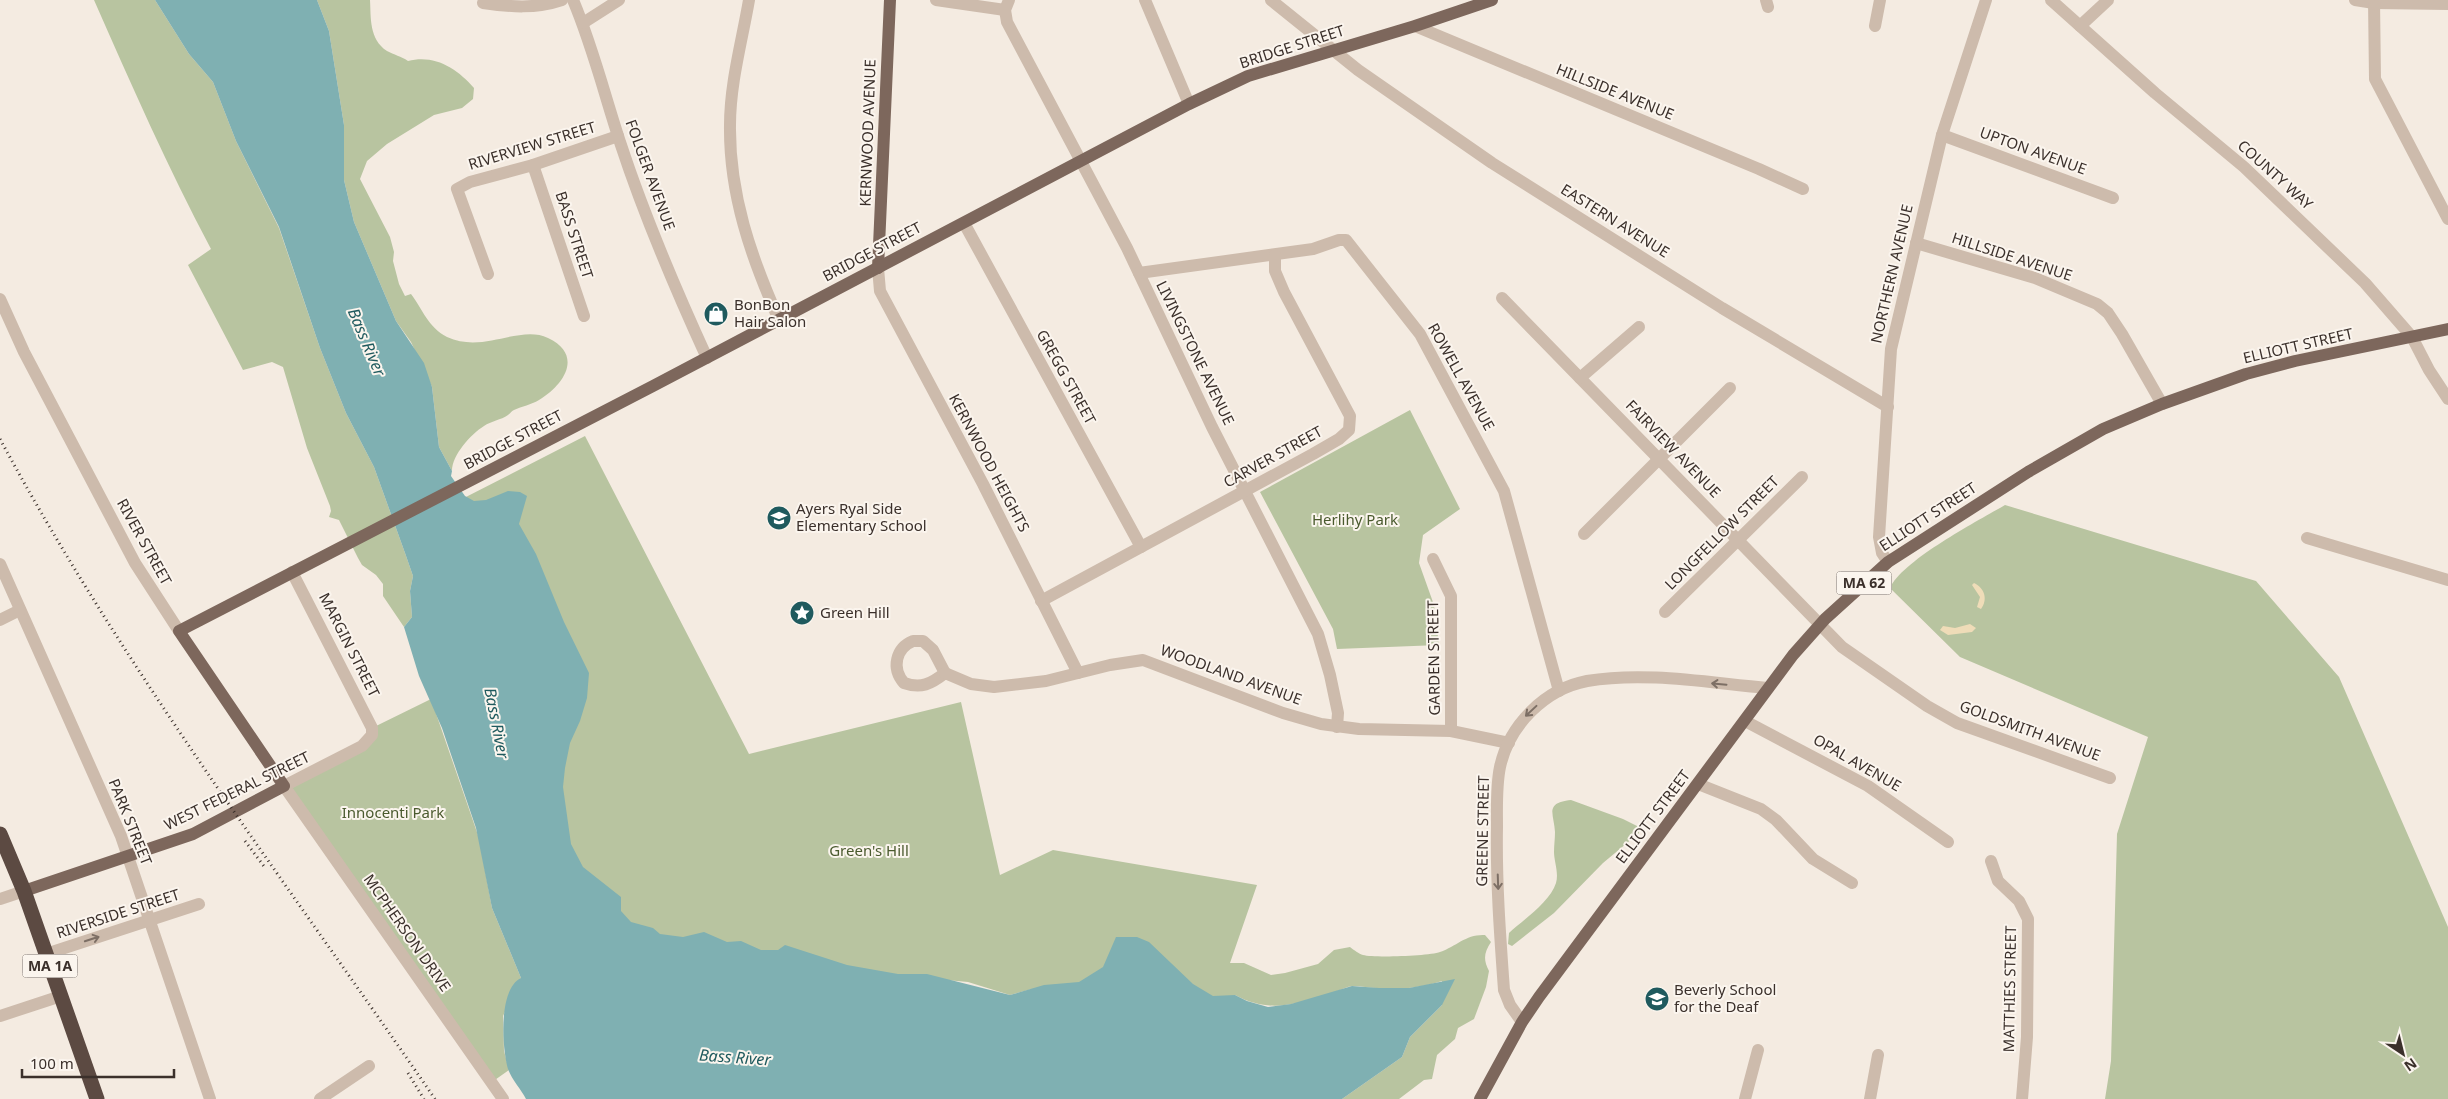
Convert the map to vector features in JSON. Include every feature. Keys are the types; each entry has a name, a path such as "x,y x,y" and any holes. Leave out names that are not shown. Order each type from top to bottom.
{"highway":[{"name":"MA 1A","path":"0,834 24,891 97,1099"}],"main road":[{"name":"KERNWOOD AVENUE","path":"878,268 890,0"},
{"name":"BRIDGE STREET","path":"179,631 707,358 1189,104 1248,76 1415,26 1492,0"},
{"name":"ELLIOTT STREET","path":"1480,1099 1522,1022 1768,688 1818,625 1888,562 2082,440 2162,404 2272,367 2448,329"},
{"name":"RIVER STREET","path":"179,631 284,786"},
{"name":"WEST FEDERAL STREET","path":"24,891 193,834 284,786"}],"street":[{"path":"483,2 518,8 548,5 562,0"},
{"name":"FOLGER AVENUE","path":"574,0 618,136 673,283 707,358"},
{"path":"583,23 619,0"},
{"path":"749,0 733,91 730,125 732,154 736,195 742,224 753,262 779,320"},
{"path":"936,0 1007,5"},
{"path":"1145,0 1189,104"},
{"name":"EASTERN AVENUE","path":"1271,0 1358,70 1492,162 1722,308 1888,407"},
{"path":"1875,26 1880,0"},
{"name":"NORTHERN AVENUE","path":"1888,562 1882,553 1879,537 1890,349 1942,136 1986,0"},
{"name":"COUNTY WAY","path":"2051,0 2244,168 2314,233 2365,284 2412,337 2429,370 2448,399"},
{"path":"2080,26 2108,0"},
{"path":"2355,0 2448,4"},
{"path":"2374,1 2375,79 2447,214"},
{"name":"LIVINGSTONE AVENUE","path":"1007,5 1006,22 1139,273 1244,491 1318,634 1330,675 1338,713 1337,727"},
{"name":"HILLSIDE AVENUE","path":"1415,26 1760,169 1803,189"},
{"name":"RIVERVIEW STREET","path":"488,274 457,189 470,182 534,165 618,136"},
{"name":"UPTON AVENUE","path":"1942,136 2113,198"},
{"name":"BASS STREET","path":"534,165 584,316"},
{"name":"GREGG STREET","path":"964,223 1141,547"},
{"name":"ROWELL AVENUE","path":"1139,273 1313,249 1339,240 1346,240 1420,334 1504,491 1559,691"},
{"name":"HILLSIDE AVENUE","path":"1916,244 2035,278 2097,304 2108,313 2122,334 2162,404"},
{"name":"CARVER STREET","path":"1041,601 1339,439 1349,430 1350,424 1345,404 1284,292 1276,271 1275,255"},
{"name":"KERNWOOD HEIGHTS","path":"878,268 880,290 983,484 1078,672"},
{"name":"FAIRVIEW AVENUE","path":"1502,298 1660,458 1818,625"},
{"name":"RIVER STREET","path":"0,299 24,352 135,563 179,631"},
{"path":"1580,378 1639,327"},
{"path":"1584,534 1730,388"},
{"name":"LONGFELLOW STREET","path":"1665,612 1802,477"},
{"path":"2307,538 2448,580"},
{"name":"GARDEN STREET","path":"1433,559 1451,596 1451,731"},
{"name":"PARK STREET","path":"0,564 128,856 210,1099"},
{"name":"MARGIN STREET","path":"292,572 370,722 372,735"},
{"path":"0,620 20,610"},
{"name":"GOLDSMITH AVENUE","path":"1818,625 1842,647 1927,706 1956,723 2110,778"},
{"name":"WOODLAND AVENUE","path":"946,673 971,684 994,687 1038,682 1078,672 1143,660 1284,713 1337,727 1451,731 1508,743"},
{"name":"GREENE STREET","path":"1522,1022 1510,1005 1504,990 1498,891 1497,814 1500,766 1508,743 1521,721 1533,708 1559,691 1586,681 1626,678 1768,688"},
{"name":"OPAL AVENUE","path":"1745,721 1868,786 1948,842"},
{"name":"WEST FEDERAL STREET","path":"284,786 362,746 372,735"},
{"path":"1698,784 1761,809 1776,820 1813,859 1852,883"},
{"name":"MCPHERSON DRIVE","path":"284,786 503,1099"},
{"name":"MATTHIES STREET","path":"1991,862 1998,881 2019,901 2028,919 2027,1037 2022,1099"},
{"path":"0,899 24,891"},
{"name":"RIVERSIDE STREET","path":"46,954 199,904"},
{"path":"0,1016 61,996"},
{"path":"1745,1099 1758,1050"},
{"path":"1870,1099 1878,1055"},
{"path":"320,1099 369,1066"}],"green space":[{"path":"94,0 155,0 189,54 213,82 236,141 279,228 320,348 346,413 374,467 405,553 413,576 410,591 412,617 404,627 383,596 383,584 376,575 362,565 339,520 329,517 330,506 307,448 283,367 272,362 243,370 188,265 211,249 165,157"},
{"path":"317,0 370,0 372,28 381,46 408,61 427,59 444,64 460,74 474,88 473,99 462,108 434,115 387,144 367,161 360,179 390,237 394,252 393,261 399,284 405,296 411,294 430,323 447,337 474,342 526,334 537,335 548,338 559,345 568,361 562,378 548,394 533,403 513,410 505,417 487,424 468,440 455,458 452,471 439,447 432,387 411,342 396,321 354,222 344,180 344,125 329,31"},
{"name":"Herlihy Park","path":"1410,410 1460,509 1423,535 1419,563 1434,605 1439,645 1337,649 1333,629 1260,492"},
{"name":"Green's Hill","path":"585,436 749,754 961,702 1000,875 1053,850 1257,885 1230,963 1244,963 1271,975 1318,964 1334,950 1350,947 1360,954 1369,956 1425,955 1446,950 1472,936 1485,935 1491,942 1485,956 1489,971 1486,987 1474,1019 1458,1028 1455,1039 1437,1055 1432,1079 1424,1080 1399,1099 1342,1099 1402,1057 1410,1037 1442,1005 1442,981 1401,989 1351,986 1306,1001 1272,1006 1248,1001 1235,995 1215,1006 1032,989 1010,995 968,982 763,963 633,935 564,854 460,500"},
{"path":"2005,505 2256,581 2339,677 2448,927 2448,1099 2105,1099 2111,1061 2117,834 2148,737 1960,657 1890,588 1897,577 1924,554 1959,531"},
{"name":"Innocenti Park","path":"431,699 479,838 492,908 521,978 503,1016 504,1051 509,1070 492,1082 284,786 362,746 372,728"},
{"path":"1571,800 1623,819 1639,827 1639,833 1603,863 1554,913 1512,946 1508,944 1509,933 1542,904 1556,883 1555,832 1552,810 1557,804"}],"sand":[{"path":"1974,583 1981,588 1984,594 1985,598 1981,609 1977,607 1980,597 1972,585"},
{"path":"1970,624 1976,628 1972,632 1948,635 1940,630 1943,626 1955,628"}],"water":[{"name":"Bass River","path":"155,0 317,0 329,31 344,125 344,180 354,222 396,321 424,363 432,387 439,447 452,471 451,476 465,496 474,501 486,500 508,491 520,492 527,496 519,524 536,554 564,622 589,673 587,698 580,721 570,743 563,787 571,844 583,867 621,897 621,911 631,922 653,928 660,934 683,937 704,932 727,942 741,941 761,950 778,950 785,945 847,965 898,974 927,974 1010,995 1044,985 1079,982 1103,967 1116,937 1137,937 1149,942 1193,984 1213,996 1235,995 1247,1001 1268,1007 1291,1004 1352,986 1409,988 1455,979 1442,1005 1410,1037 1402,1057 1342,1099 526,1099 508,1069 503,1034 508,994 514,984 521,978 492,908 476,828 442,728 419,676 404,627 412,617 410,591 413,576 374,467 346,413 320,348 279,227 236,141 213,82 189,54"}],"railway":[{"path":"0,439 48,525 153,693 208,775 435,1099"},
{"path":"245,841 266,869"},
{"path":"408,1073 424,1099"}],"place":[{"name":"BonBon Hair Salon","path":"716,314"},
{"name":"Ayers Ryal Side Elementary School","path":"779,518"},
{"name":"Green Hill","path":"802,613"},
{"name":"Beverly School for the Deaf","path":"1657,999"}]}
